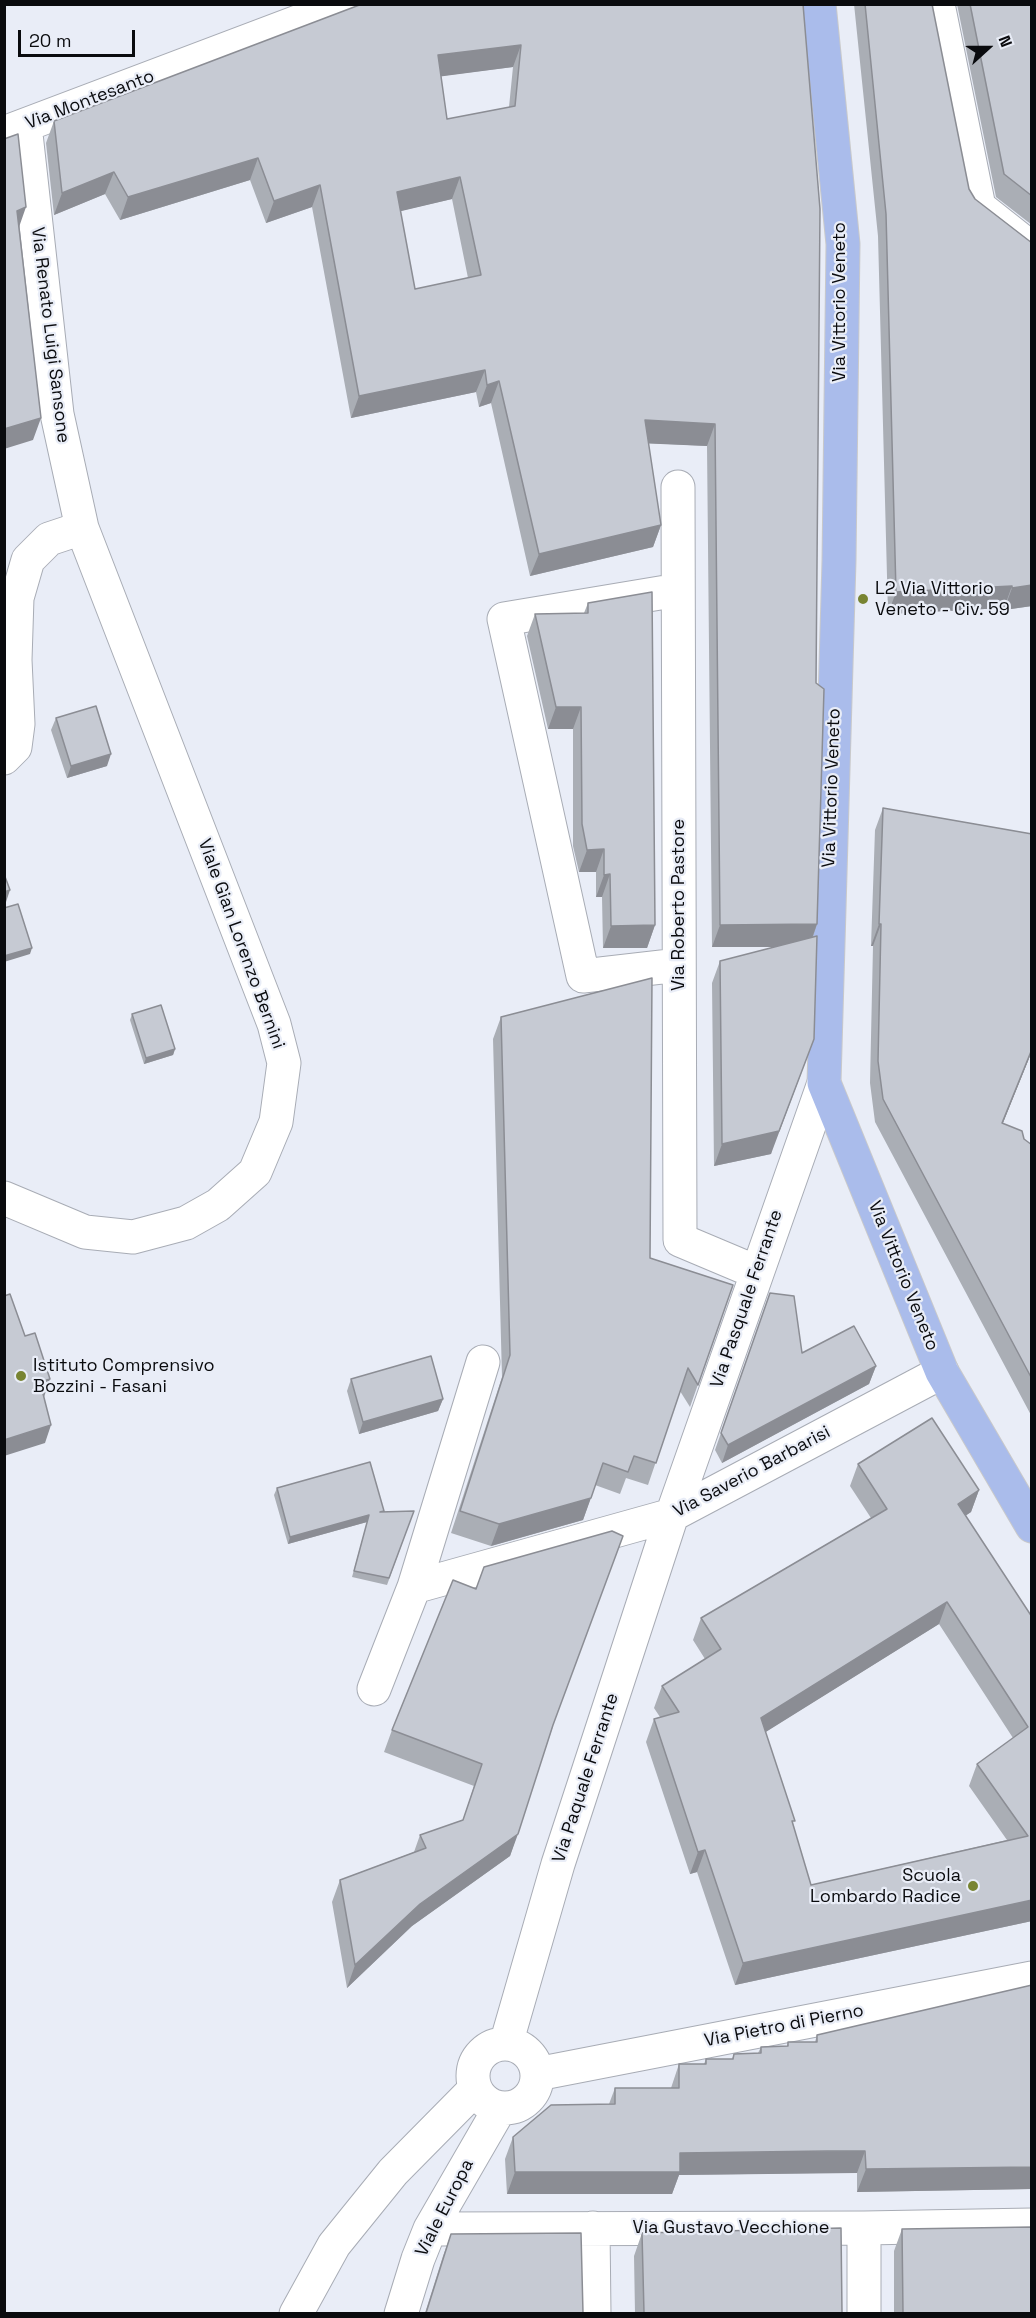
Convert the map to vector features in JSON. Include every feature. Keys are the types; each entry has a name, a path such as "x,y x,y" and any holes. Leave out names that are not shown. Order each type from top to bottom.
{"main road":[{"name":"Via Vittorio Veneto","path":"819,4 843,244 839,561 824,1083 942,1372 1032,1526"}],"street":[{"name":"Via Montesanto","path":"15,129 345,4"},
{"path":"938,4 979,207 1032,249"},
{"name":"Via Renato Luigi Sansone","path":"15,129 57,414 82,528"},
{"name":"Via Roberto Pastore","path":"678,487 680,1240 756,1272"},
{"path":"4,758 15,747 18,724 15,660 17,598 28,560 49,539 82,528"},
{"name":"Viale Gian Lorenzo Bernini","path":"4,1198 84,1232 133,1237 186,1223 218,1205 255,1172 276,1122 284,1063 274,1024 82,528"},
{"path":"678,590 504,619 583,976 679,965"},
{"name":"Via Pasquale Ferrante","path":"672,1515 824,1083"},
{"path":"374,1689 414,1587 483,1362"},
{"name":"Via Saverio Barbarisi","path":"414,1587 672,1515 942,1372"},
{"name":"Via Paquale Ferrante","path":"506,2044 558,1864 672,1515"},
{"name":"Via Pietro di Pierno","path":"537,2074 1032,1978"},
{"path":"506,2044 517,2046 525,2051 534,2064 537,2074 534,2089 525,2101 511,2108 488,2098 472,2073 478,2057 490,2047 506,2044"},
{"path":"296,2313 334,2245 393,2172 488,2098"},
{"name":"Viale Europa","path":"401,2313 430,2229 488,2098"},
{"name":"Via Gustavo Vecchione","path":"430,2229 864,2228 1032,2225"},
{"path":"593,2228 594,2313"},
{"path":"864,2228 864,2313"}],"building":[{"path":"362,4 803,4 820,209 816,683 824,689 817,924 720,925 715,424 645,420 661,525 539,554 499,381 487,385 485,370 359,396 320,185 274,201 258,158 128,197 114,172 62,193 54,121","holes":["521,45 515,106 447,119 438,55","460,177 481,275 415,289 397,192"]},
{"path":"865,4 932,4 969,189 975,199 1032,243 1032,585 1012,588 1012,586 896,592 886,214"},
{"path":"970,4 1032,4 1032,196 1004,174"},
{"path":"18,134 26,207 17,211 41,418 4,429 4,139"},
{"path":"652,592 655,925 611,926 610,874 604,875 604,849 587,850 582,824 581,707 556,707 535,614 588,613 588,603"},
{"path":"96,706 111,754 71,766 56,718"},
{"path":"883,808 1032,834 1032,1049 1002,1123 1022,1131 1024,1139 1032,1145 1032,1379 883,1099 878,1061"},
{"path":"4,874 10,890 4,892"},
{"path":"18,904 32,948 4,956 4,908"},
{"path":"817,936 814,1039 779,1131 722,1144 720,961"},
{"path":"652,978 650,1258 733,1285 698,1385 688,1368 656,1463 634,1456 628,1472 603,1463 591,1498 499,1524 460,1511 510,1355 501,1017"},
{"path":"161,1005 175,1049 146,1058 132,1014"},
{"path":"770,1293 794,1296 802,1353 854,1326 876,1366 728,1445 721,1433"},
{"name":"Istituto Comprensivo Bozzini - Fasani","path":"10,1294 25,1336 35,1333 50,1379 40,1382 51,1425 4,1440 4,1296"},
{"path":"431,1356 443,1399 363,1422 351,1379"},
{"path":"932,1418 979,1490 958,1504 1032,1617 1032,1900 743,1963 705,1850 698,1852 654,1719 679,1712 662,1686 721,1649 701,1618 887,1509 858,1464","holes":["947,1602 1028,1727 977,1764 1028,1836 811,1885 792,1821 795,1821 761,1718"]},
{"path":"370,1462 384,1511 380,1512 414,1511 389,1578 354,1571 369,1515 290,1537 277,1488"},
{"path":"612,1531 623,1536 553,1725 518,1834 420,1904 355,1965 340,1880 426,1848 420,1835 463,1820 482,1764 392,1730 453,1580 476,1589 484,1567"},
{"path":"1032,1985 1032,2167 866,2169 865,2151 827,2151 680,2153 680,2172 515,2172 513,2137 551,2105 615,2104 615,2088 679,2088 679,2064 706,2064 706,2059 733,2059 734,2054 761,2053 761,2047 788,2046 788,2042 817,2042 817,2035"},
{"path":"1032,2227 1032,2313 903,2313 902,2229"},
{"path":"841,2228 842,2313 644,2313 642,2233"},
{"path":"581,2233 583,2313 426,2313 451,2234"}],"place":[{"name":"L2 Via Vittorio Veneto - Civ. 59","path":"863,599"},
{"name":"Istituto Comprensivo Bozzini - Fasani","path":"21,1376"},
{"name":"Scuola Lombardo Radice","path":"973,1886"}]}
